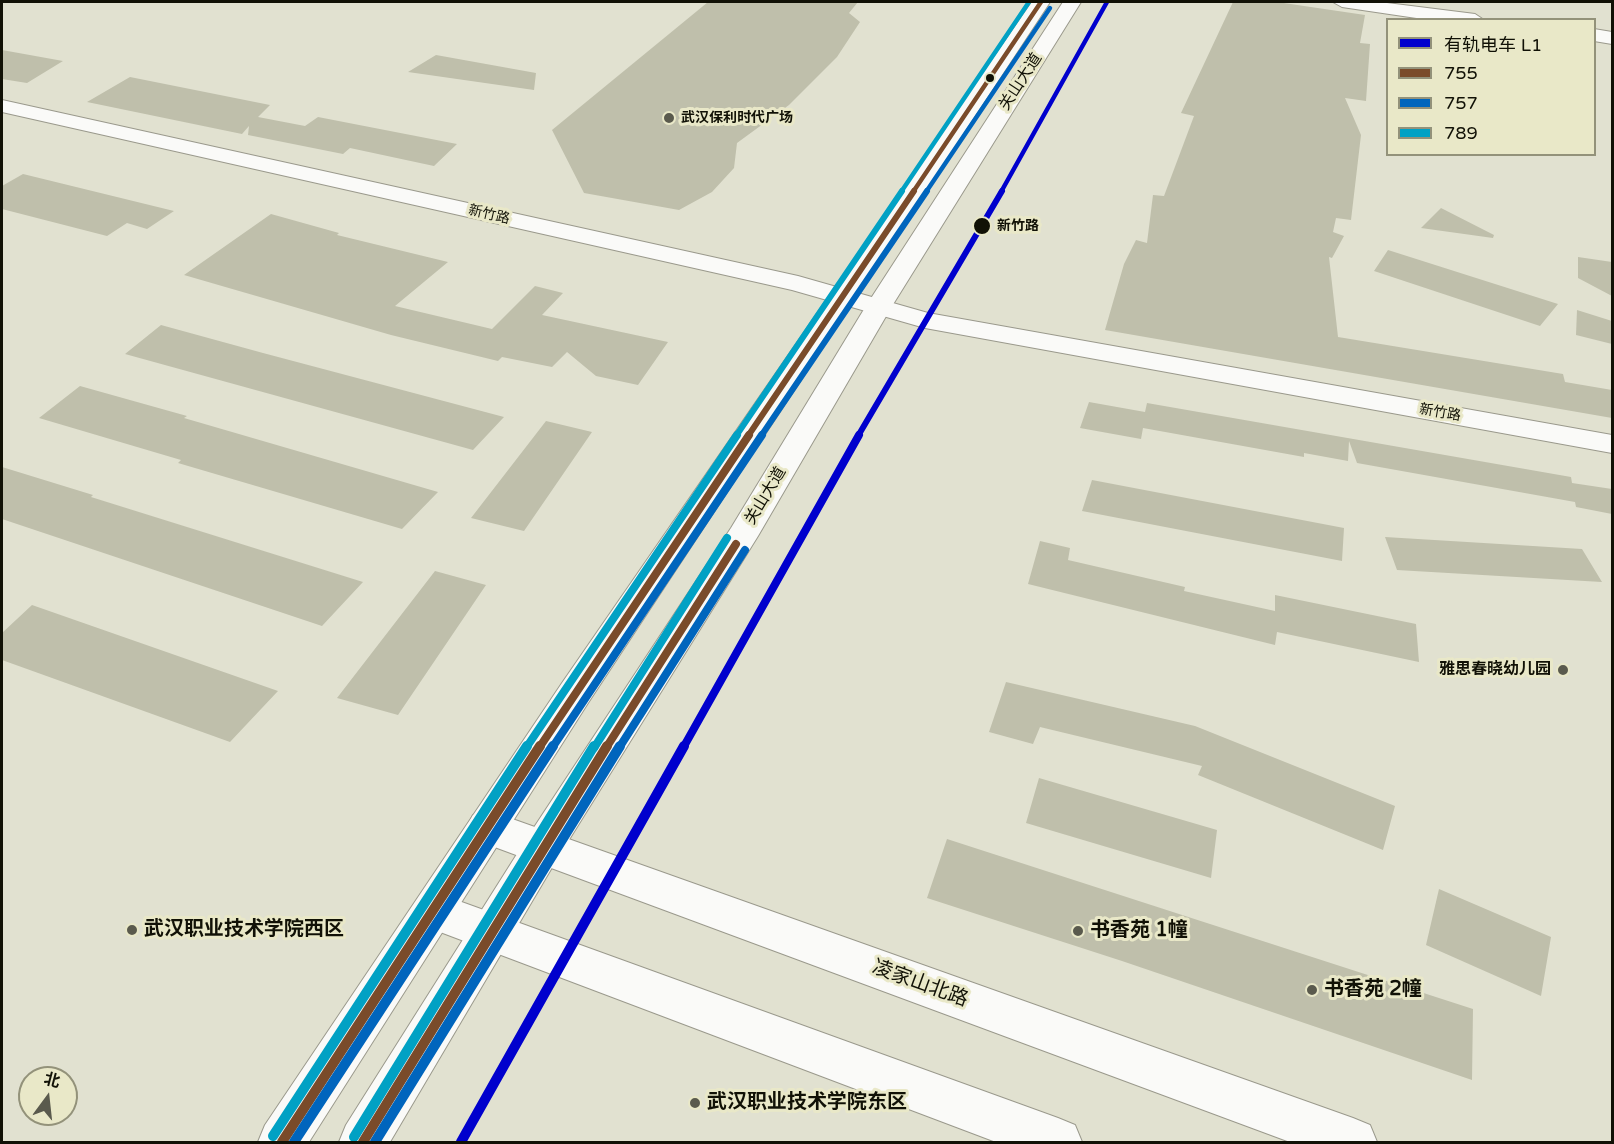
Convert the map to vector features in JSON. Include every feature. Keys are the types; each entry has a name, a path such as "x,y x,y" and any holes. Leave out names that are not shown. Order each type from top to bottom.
{"main road":[{"name":"关山大道","path":"282,1143 487,827 1041,2"},
{"name":"关山大道","path":"363,1143 543,847 742,536 879,306 1072,2"},
{"path":"1342,2 1461,18"},
{"path":"1596,36 1612,38"},
{"name":"新竹路","path":"2,106 786,282 933,321 1612,444"},
{"name":"凌家山北路","path":"487,827 1353,1143"},
{"path":"434,911 1058,1143"}],"building":[{"name":"武汉保利时代广场","path":"708,2 858,2 849,13 860,22 837,57 789,105 737,143 734,168 712,192 679,210 584,193 552,130"},
{"path":"1233,2 1277,2 1365,15 1360,43 1370,44 1366,101 1345,98 1361,135 1351,220 1336,218 1333,232 1344,236 1332,258 1329,257 1338,337 1563,374 1565,382 1612,390 1612,418 1105,330 1124,264 1136,240 1147,243 1153,195 1164,196 1194,116 1181,113"},
{"path":"2,50 63,61 27,83 2,79"},
{"path":"436,55 536,73 534,90 408,72"},
{"path":"130,77 270,105 258,117 305,126 318,117 457,144 434,166 350,148 343,154 248,135 249,126 242,134 87,102"},
{"path":"23,174 174,211 147,229 127,223 107,236 2,209 2,186"},
{"path":"1441,208 1494,235 1493,238 1421,228"},
{"path":"271,214 339,233 337,235 448,262 395,306 492,329 535,286 563,293 542,315 668,342 638,385 596,376 567,352 552,367 502,357 498,361 391,335 184,275"},
{"path":"1388,250 1558,304 1540,326 1374,271"},
{"path":"1578,257 1612,262 1612,296 1578,278"},
{"path":"1577,310 1612,321 1612,344 1576,335"},
{"path":"161,325 504,417 473,450 125,354"},
{"path":"80,386 438,492 402,529 178,463 181,460 39,418"},
{"path":"1089,402 1145,412 1147,403 1571,477 1572,483 1612,489 1612,514 1576,507 1575,502 1357,463 1349,441 1348,461 1304,453 1304,457 1143,428 1141,439 1080,428"},
{"path":"546,421 592,432 524,531 471,518"},
{"path":"2,467 363,582 322,626 2,519"},
{"path":"1092,480 1344,528 1342,561 1082,511"},
{"path":"1385,537 1582,549 1602,582 1397,570"},
{"path":"1040,541 1070,548 1068,560 1185,587 1184,591 1275,611 1275,595 1416,624 1419,662 1277,632 1275,645 1028,584"},
{"path":"435,571 486,585 398,715 337,698"},
{"path":"32,605 278,691 230,742 2,660 2,633"},
{"path":"1006,682 1195,726 1395,806 1383,850 1198,775 1202,766 1040,727 1033,744 989,732"},
{"path":"1039,778 1217,830 1211,878 1026,823"},
{"path":"947,839 1473,1009 1472,1080 1122,961 927,898"},
{"path":"1439,889 1551,937 1541,996 1426,945"}],"tram line":[{"name":"L1","path":"461,1142 914,337 982,226 1107,2"}],"transit line":[{"name":"789","path":"273,1136 566,687 1029,2"},
{"name":"755","path":"282,1142 575,693 1041,2"},
{"name":"757","path":"294,1142 584,699 1050,8"},
{"name":"789","path":"354,1137 534,841 727,538"},
{"name":"755","path":"363,1142 543,847 736,544"},
{"name":"757","path":"375,1142 552,853 745,550"}],"place":[{"name":"武汉保利时代广场","path":"669,118"},
{"name":"新竹路","path":"982,226"},
{"name":"雅思春晓幼儿园","path":"1563,670"},
{"name":"武汉职业技术学院西区","path":"132,930"},
{"name":"书香苑 1幢","path":"1078,931"},
{"name":"书香苑 2幢","path":"1312,990"},
{"name":"武汉职业技术学院东区","path":"695,1103"}]}
